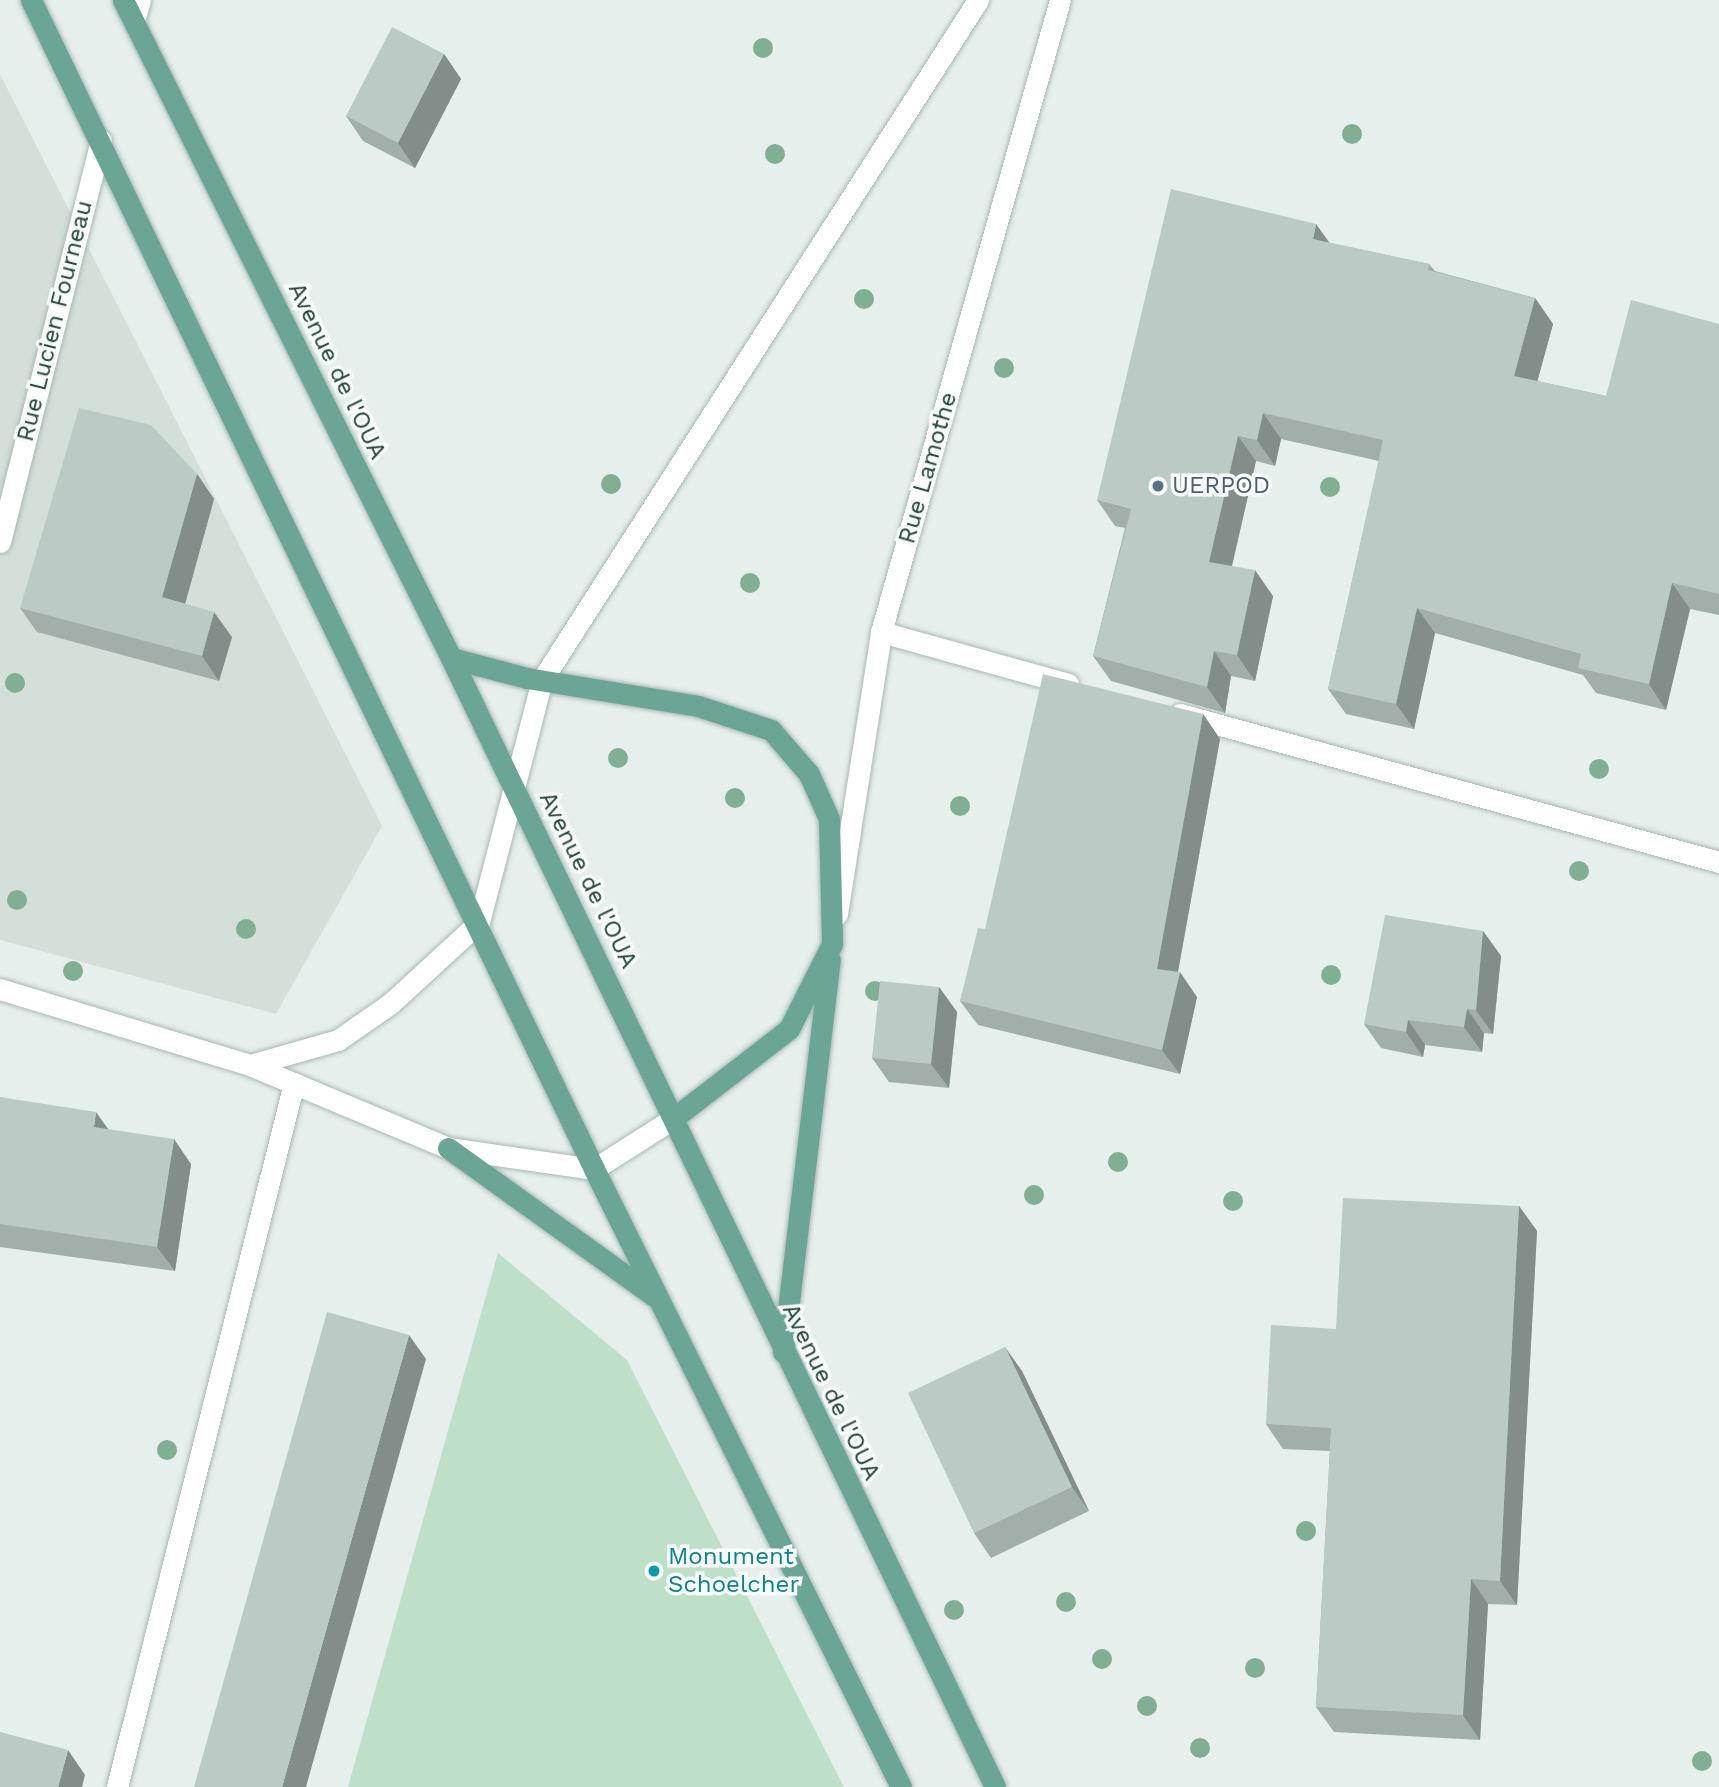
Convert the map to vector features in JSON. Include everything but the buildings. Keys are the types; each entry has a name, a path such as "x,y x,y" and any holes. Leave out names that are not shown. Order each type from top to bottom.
{"main road":[{"path":"31,0 479,922 594,1169 901,1787"},
{"name":"Avenue de l'OUA","path":"123,0 451,658 674,1118 783,1354 995,1787"},
{"path":"451,658 542,680 698,706 771,730 809,774 829,819 832,944 783,1354"},
{"path":"674,1118 789,1029 832,944"},
{"path":"448,1148 659,1299"}],"street":[{"path":"134,21 140,0"},
{"path":"250,1065 338,1040 410,987 479,922 542,680 978,0"},
{"name":"Rue Lamothe","path":"832,944 881,632 1060,0"},
{"name":"Rue Lucien Fourneau","path":"0,542 101,141"},
{"path":"881,632 1094,691"},
{"path":"1160,709 1719,862"},
{"path":"0,989 250,1065 448,1148 594,1169 674,1118"},
{"path":"117,1787 294,1083"}],"shaded area":[{"path":"0,74 382,826 276,1014 0,940"}],"green space":[{"path":"498,1253 627,1360 844,1787 348,1787"}],"place":[{"name":"UERPOD","path":"1158,486"},
{"name":"Monument Schoelcher","path":"654,1571"}]}
